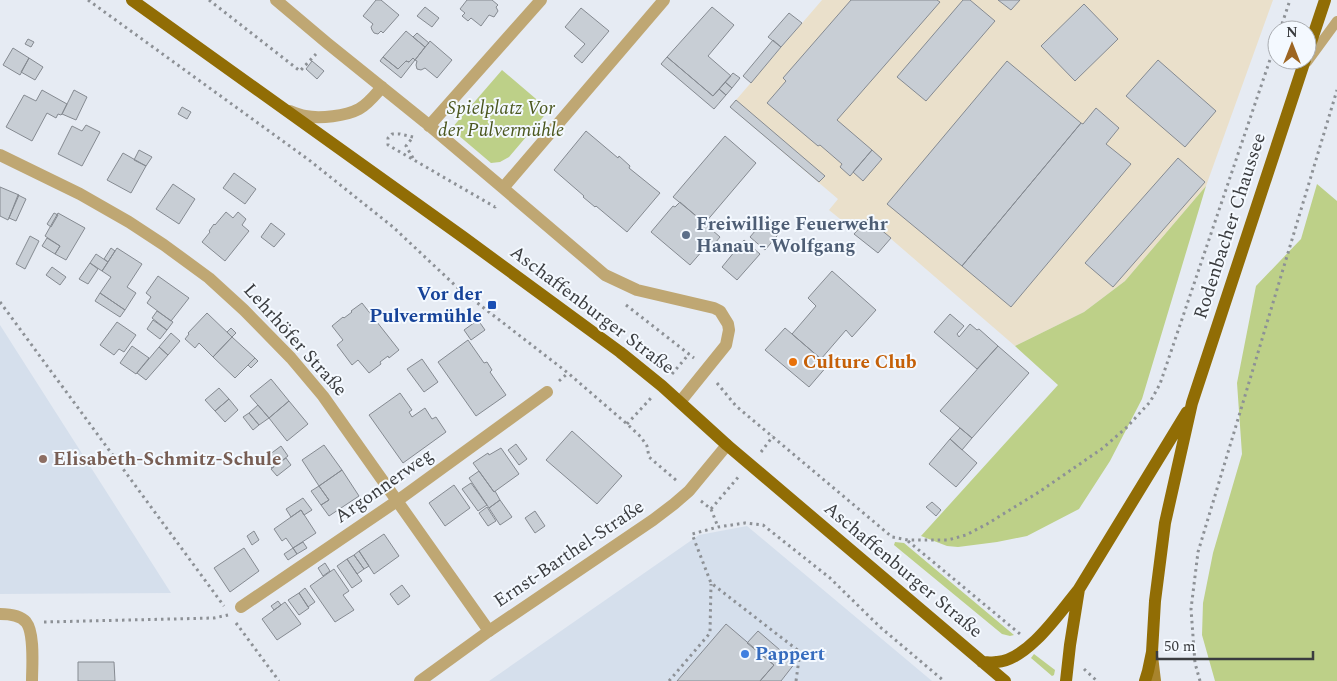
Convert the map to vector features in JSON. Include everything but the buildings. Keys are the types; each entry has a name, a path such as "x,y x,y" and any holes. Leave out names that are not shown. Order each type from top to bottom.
{"main road":[{"name":"Aschaffenburger Straße","path":"132,0 456,231 620,352 1004,681"},
{"path":"1317,24 1325,0"},
{"name":"Rodenbacher Chaussee","path":"1192,403 1301,70"},
{"path":"982,662 998,662 1011,659 1033,645 1079,589 1192,403"},
{"path":"1145,681 1152,652 1155,601 1165,523 1192,403"},
{"path":"1066,681 1067,663 1079,589"},
{"path":"1152,652 1155,681"}],"street":[{"path":"276,0 605,275 637,290 720,311 728,324 729,330 723,349 680,402"},
{"path":"429,126 541,0"},
{"path":"503,188 664,0"},
{"path":"288,111 306,116 348,113 360,108 371,100 382,87"},
{"name":"Lehrhöfer Straße","path":"0,155 80,194 129,222 209,278 259,324 324,396 489,631"},
{"name":"Argonnerweg","path":"241,607 397,501 547,392"},
{"name":"Ernst-Barthel-Straße","path":"420,681 489,631 674,504 688,491 727,445"},
{"path":"0,614 12,614 26,622 31,637 32,681"}],"lane":[{"path":"1317,47 1337,21"}],"path":[{"path":"88,0 309,160 393,227 458,288 568,373 641,437 647,446 649,457 711,509 718,527"},
{"path":"209,0 300,71 327,43"},
{"path":"1283,20 1290,0"},
{"path":"705,370 736,406 892,537 908,540 948,540 966,535 987,524 1039,492 1103,448 1150,402 1160,384 1267,68"},
{"path":"1200,681 1195,663 1191,609 1198,552 1337,90"},
{"path":"413,158 406,146 412,139 400,134 392,134 388,138 388,145 495,207"},
{"path":"620,300 689,354"},
{"path":"0,302 230,615 214,618 26,622"},
{"path":"558,382 568,373"},
{"path":"669,681 710,633 711,583 692,534 718,527 745,523 763,525 830,578 880,627 944,681"},
{"path":"908,540 1033,645"},
{"path":"711,583 800,652 796,681"},
{"path":"236,622 279,681"},
{"path":"1067,663 1081,666 1097,681"}],"shaded area":[{"path":"822,0 1273,0 1206,186 1125,281 1084,312 1015,346 868,219 856,232 829,210 838,199 730,107"},
{"name":"Elisabeth-Schmitz-Schule","path":"0,325 171,593 0,594"},
{"path":"747,526 932,681 489,681 699,535"}],"green space":[{"name":"Spielplatz Vor der Pulvermühle","path":"502,70 549,110 509,157 500,162 491,163 451,129"},
{"path":"1317,184 1337,201 1337,681 1215,681 1202,635 1203,603 1213,553 1242,454 1237,383 1256,286 1301,239"},
{"path":"1206,186 1142,399 1110,461 1079,509 1027,536 997,542 958,547 947,546 921,536 1058,385 1015,346 1084,312 1125,281"},
{"path":"895,542 904,543 1014,635 1002,634 894,545"},
{"path":"1034,654 1055,670 1054,675 1052,676 1031,658"}],"place":[{"name":"Freiwillige Feuerwehr Hanau - Wolfgang","path":"686,235"},
{"name":"Vor der Pulvermühle","path":"492,305"},
{"name":"Culture Club","path":"793,362"},
{"name":"Elisabeth-Schmitz-Schule","path":"43,459"},
{"name":"Pappert","path":"745,654"}]}
